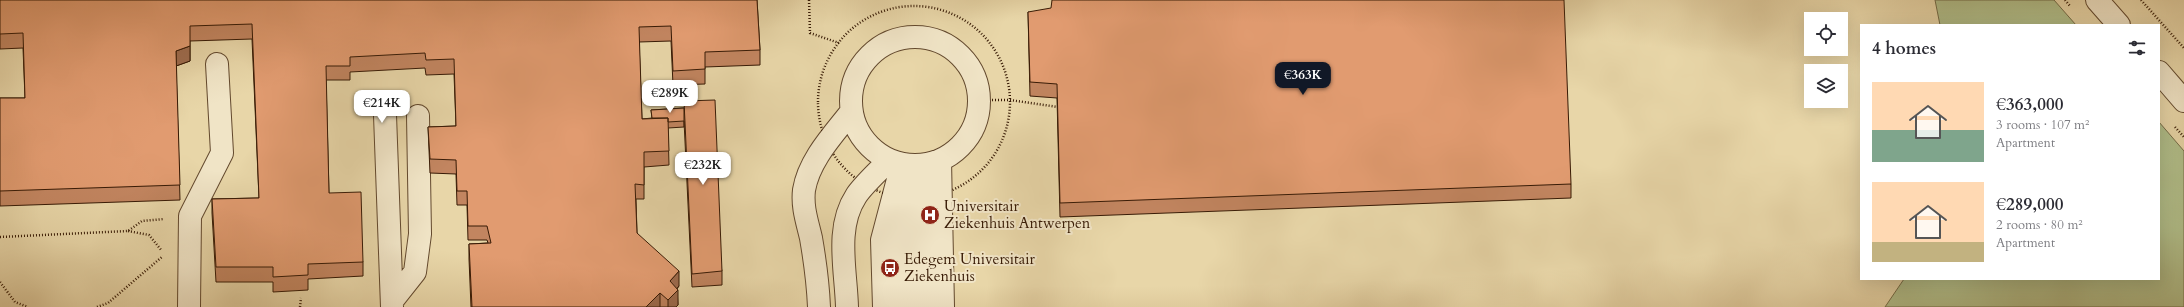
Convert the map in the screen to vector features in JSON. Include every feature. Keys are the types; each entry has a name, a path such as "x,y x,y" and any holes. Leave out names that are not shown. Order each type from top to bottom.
{"street":[{"path":"2097,0 2117,24"},
{"path":"847,307 843,256 847,211 857,194 866,185 915,163 961,146 975,125 980,100 975,75 961,54 940,40 915,35 890,40 869,54 855,75 850,100 851,112 860,136 878,154 915,163"},
{"path":"189,307 190,216 222,153 217,64"},
{"path":"2160,73 2184,101"},
{"path":"820,307 818,277 810,236 804,216 804,189 813,165 827,142 851,112"},
{"path":"385,115 392,304"},
{"path":"392,304 415,272 420,234 418,116"},
{"path":"915,163 921,234 923,307"},
{"path":"915,163 917,196 943,307"},
{"path":"884,307 882,240 917,196"},
{"path":"903,307 903,229 917,196"}],"path":[{"path":"809,0 810,33 839,43"},
{"path":"2141,0 2184,48"},
{"path":"915,6 933,8 951,14 967,22 981,34 993,48 1002,64 1008,82 1010,100 1008,119 1004,137 995,153 983,168 970,179 952,190 917,196 866,185 846,169 827,142 820,118 818,100 820,81 826,63 839,43 862,21 879,13 897,8 915,6"},
{"path":"980,100 1010,100 1058,107"},
{"path":"128,231 142,221 190,216"},
{"path":"0,237 128,231 149,235 166,254 108,302 97,307"},
{"path":"0,282 15,302 28,307"},
{"path":"300,307 301,298"}],"green space":[{"path":"1935,0 2054,0 2075,24 1940,24"},
{"path":"2160,123 2184,151 2184,307 1885,307 1903,280 2160,280"}],"building":[{"path":"0,0 757,0 760,50 705,52 705,69 673,71 671,26 639,27 642,119 668,118 669,151 644,152 644,185 635,184 637,233 679,271 670,281 678,290 668,300 660,293 646,307 472,307 469,244 491,243 487,226 468,226 467,191 457,191 456,160 430,159 428,127 456,126 454,59 426,60 425,53 350,57 350,66 326,66 329,193 361,192 363,262 308,264 308,275 273,277 273,267 216,267 212,199 259,198 252,24 190,26 190,46 176,51 180,185 0,191 0,98 25,98 23,33 0,34"},
{"path":"1052,0 1564,0 1571,184 1060,203 1057,84 1030,82 1028,12 1051,8"},
{"path":"715,100 722,271 692,274 684,101"},
{"path":"684,108 684,121 668,122 668,118 652,118 651,110"}],"place":[{"name":"Universitair Ziekenhuis Antwerpen","path":"930,215"},
{"name":"Edegem Universitair Ziekenhuis","path":"890,268"}]}
